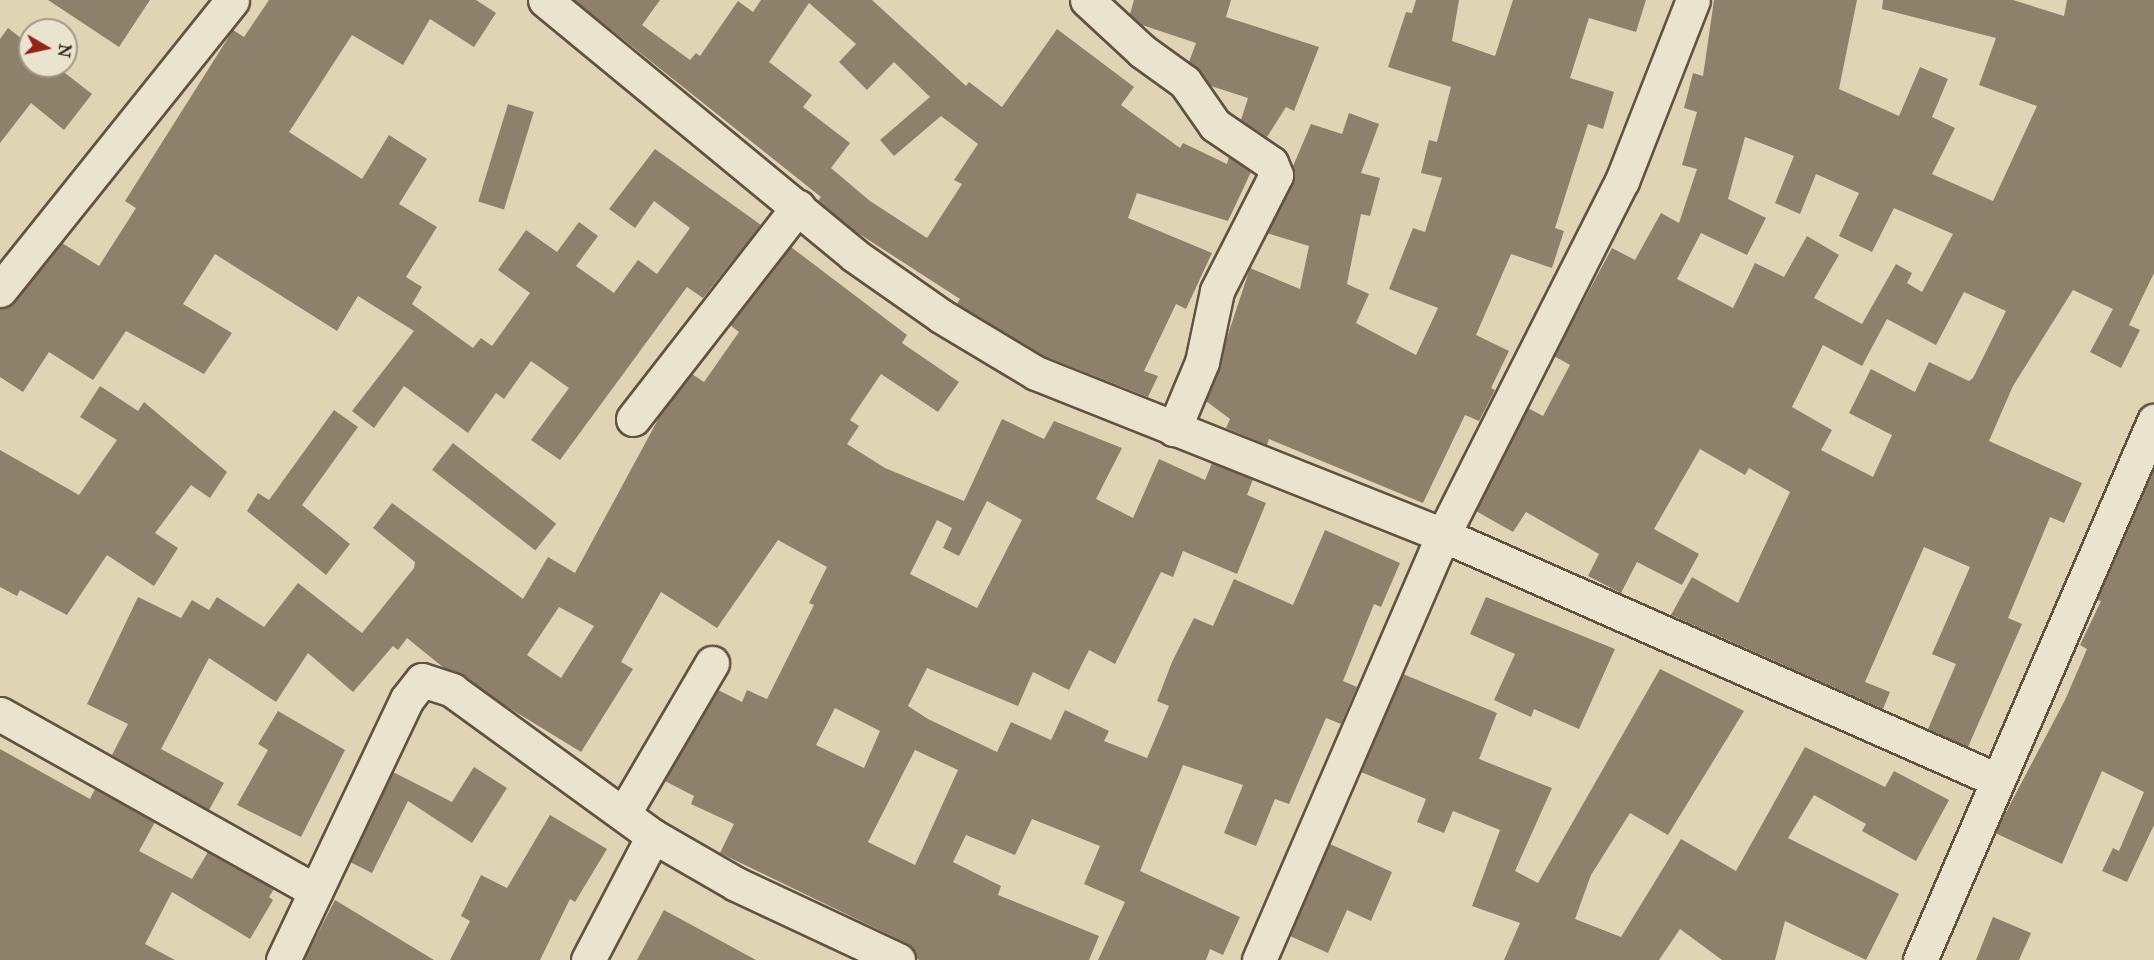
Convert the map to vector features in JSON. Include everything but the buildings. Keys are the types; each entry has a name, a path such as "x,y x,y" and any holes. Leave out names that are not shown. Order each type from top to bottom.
{"street":[{"path":"0,290 232,0"},
{"path":"545,0 798,207 941,316 1036,373 1443,535 1996,780"},
{"path":"1087,0 1142,51 1185,82 1215,125 1271,163 1276,175 1217,291 1202,362 1174,429"},
{"path":"1259,960 1443,535 1622,181 1693,0"},
{"path":"633,419 798,207"},
{"path":"1920,960 1996,780 2154,421"},
{"path":"624,813 712,663"},
{"path":"283,960 422,680 452,690 653,836 736,884 898,960"},
{"path":"0,714 316,891"},
{"path":"588,960 653,836"}]}
